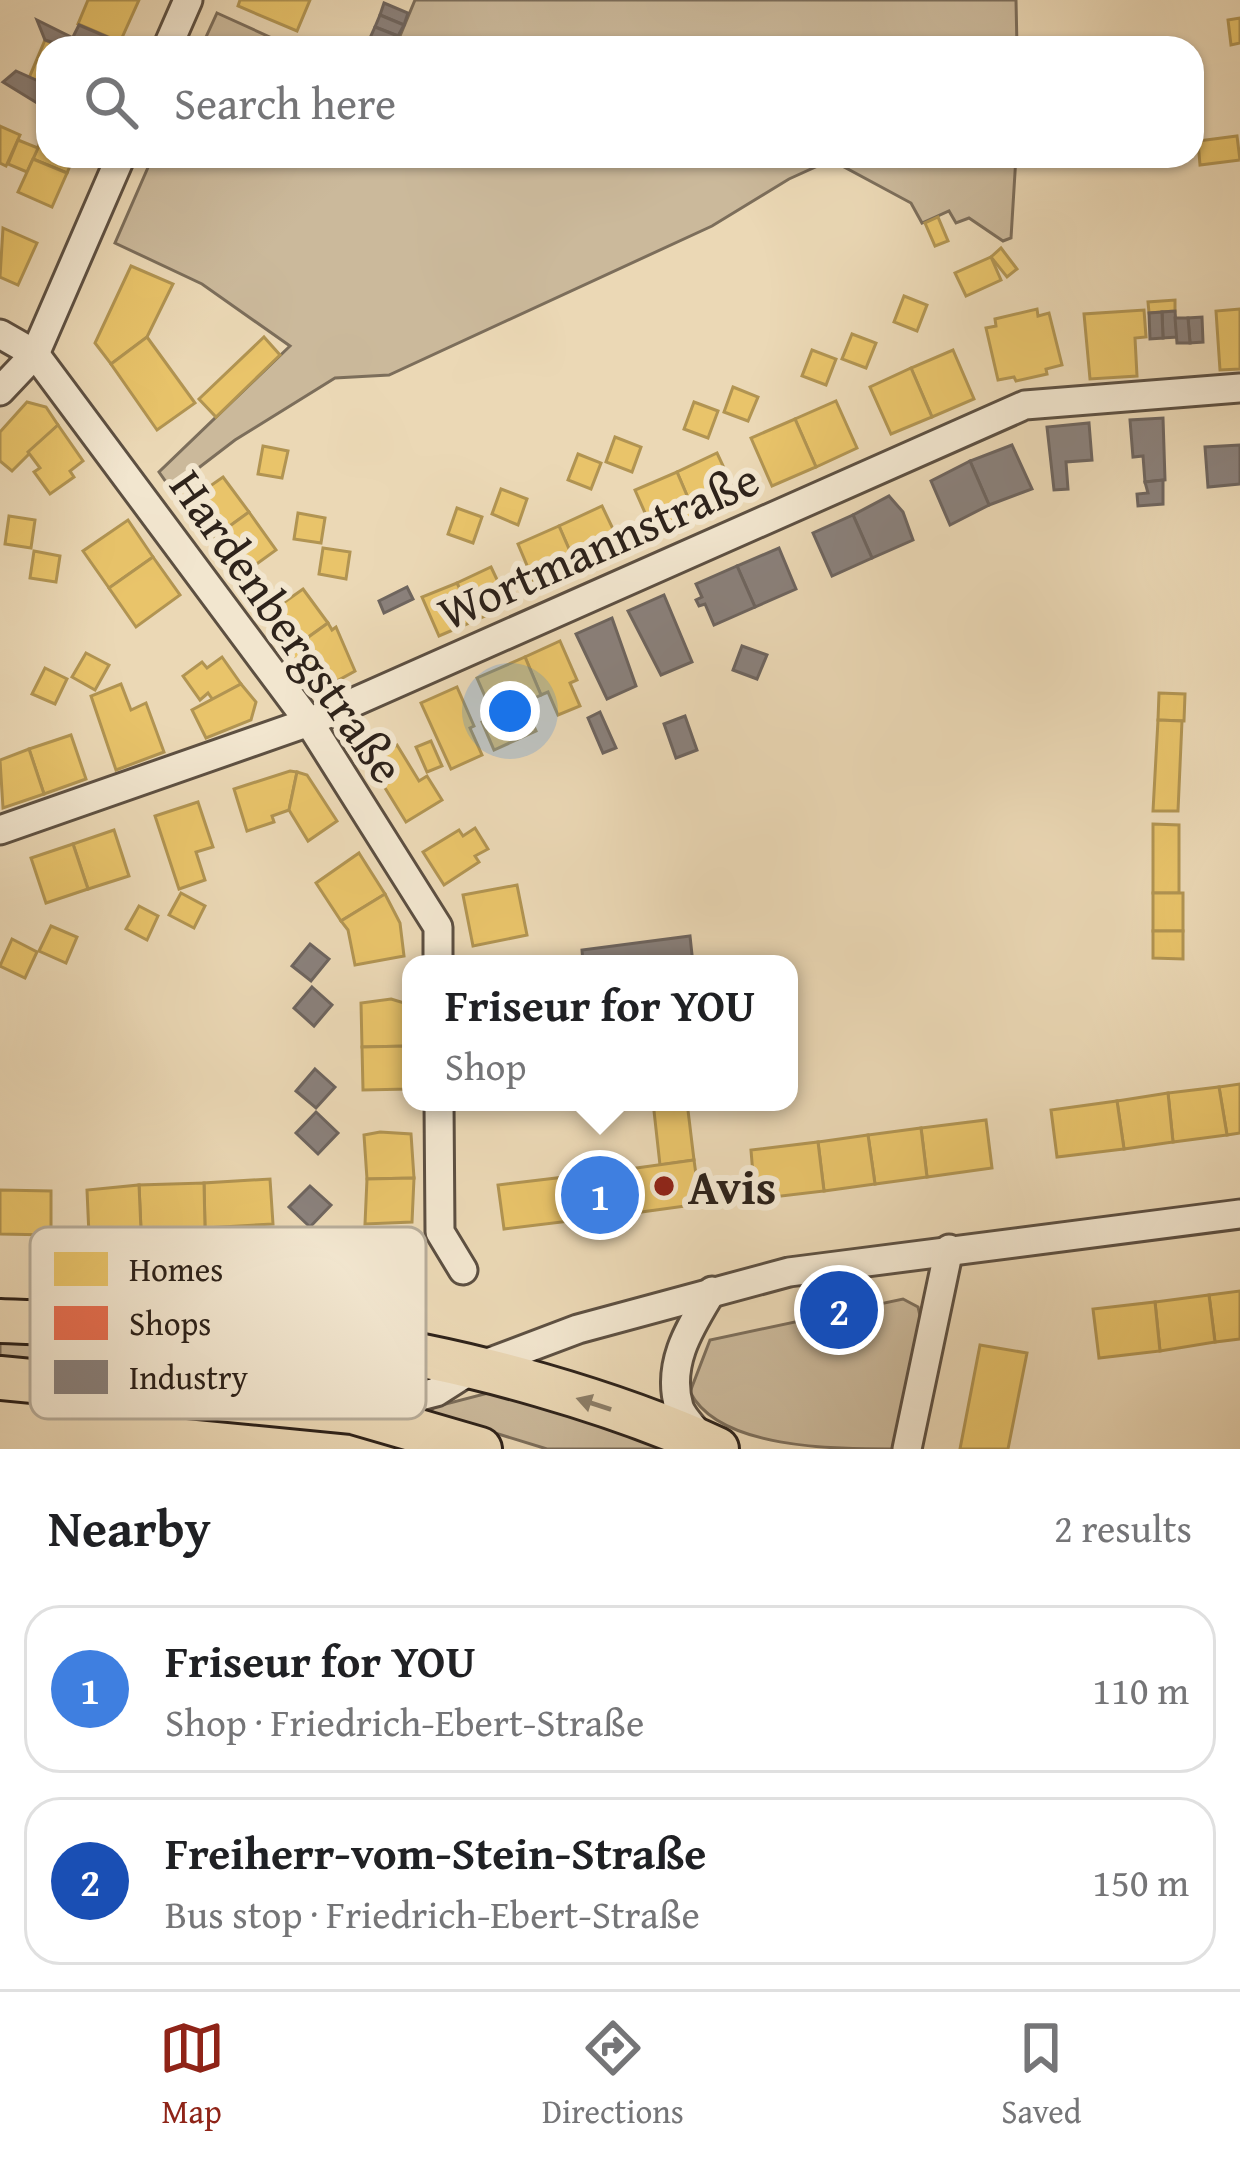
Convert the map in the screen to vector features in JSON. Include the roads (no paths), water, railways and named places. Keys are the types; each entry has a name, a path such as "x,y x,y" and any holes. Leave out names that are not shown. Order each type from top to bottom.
{"main road":[{"path":"0,1321 30,1322"},
{"path":"426,1359 590,1402 711,1446"},
{"path":"0,1378 30,1381"},
{"path":"376,1419 480,1449"}],"street":[{"path":"172,36 188,0"},
{"path":"0,392 35,353 116,168"},
{"path":"0,334 35,353"},
{"name":"Hardenbergstraße","path":"35,353 309,722 437,927 438,955"},
{"name":"Wortmannstraße","path":"0,830 309,722 1025,405 1240,388"},
{"path":"439,1111 440,1232 463,1270"},
{"path":"426,1395 472,1369 578,1329 789,1272 1240,1214"},
{"path":"907,1449 949,1249"},
{"path":"711,1446 679,1408 677,1366 680,1346 712,1291"}],"place":[{"name":"Avis","path":"664,1186"},
{"name":"Friseur for YOU","path":"600,1195"},
{"name":"Freiherr-vom-Stein-Straße","path":"839,1310"}]}
